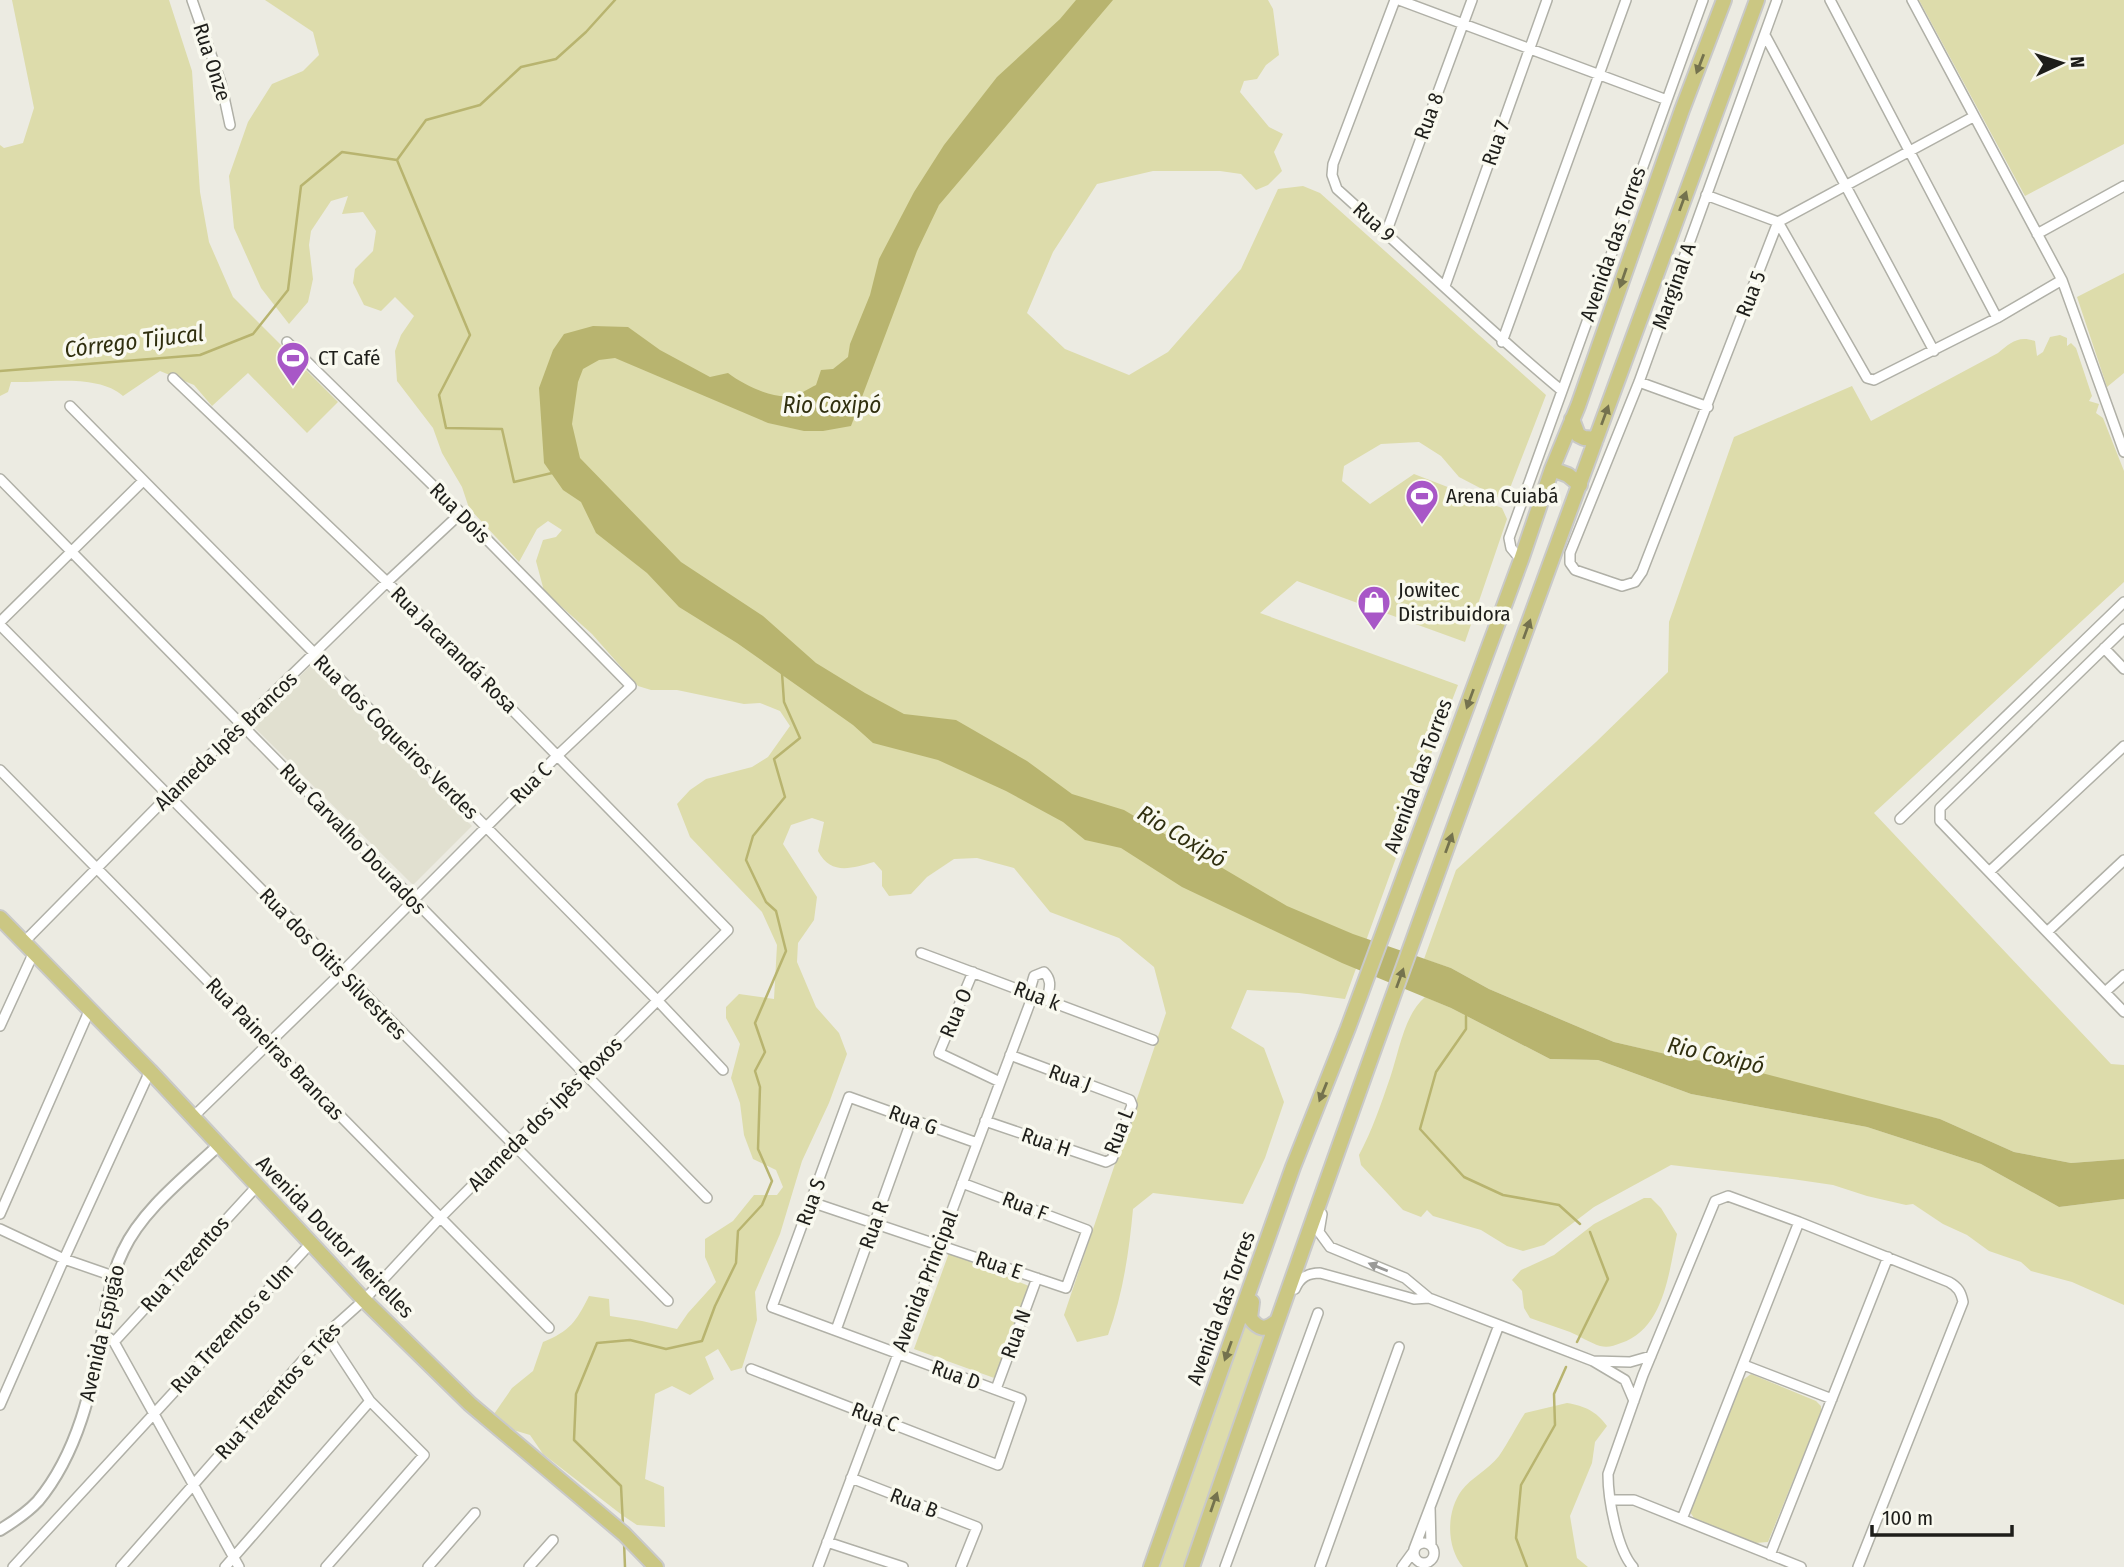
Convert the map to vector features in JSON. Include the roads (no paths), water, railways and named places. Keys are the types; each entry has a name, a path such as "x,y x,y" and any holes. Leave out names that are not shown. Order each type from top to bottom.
{"main road":[{"name":"Avenida das Torres","path":"1151,1567 1293,1167 1348,1028 1521,560 1724,0"},
{"path":"1192,1567 1376,1042 1757,0"},
{"path":"1572,419 1578,435 1596,439"},
{"path":"1552,469 1563,472 1580,485"},
{"name":"Avenida Doutor Meirelles","path":"0,918 150,1071 364,1300 470,1404 612,1524 656,1567"},
{"path":"1276,1322 1264,1329 1255,1325 1250,1318 1251,1306 1279,1226 1293,1167"}],"street":[{"name":"Rua Onze","path":"192,0 221,83 230,125"},
{"path":"1397,0 1667,100"},
{"name":"Rua 9","path":"1397,0 1333,164 1332,175 1337,189 1445,286 1502,342 1561,390"},
{"name":"Rua 8","path":"1386,233 1472,0"},
{"name":"Rua 7","path":"1445,286 1547,0"},
{"path":"1502,342 1626,0"},
{"path":"1521,560 1511,548 1509,538 1703,0"},
{"name":"Marginal A","path":"1642,572 1635,582 1622,586 1575,570 1570,563 1570,553 1639,382 1777,0"},
{"path":"1830,0 1997,318"},
{"path":"1912,0 2062,280 2124,452"},
{"path":"1765,34 1934,351"},
{"path":"1779,222 1973,117"},
{"path":"2037,234 2124,186"},
{"path":"1706,195 1779,222 1867,378 1874,380 1997,318 2062,280"},
{"name":"Rua 5","path":"1642,572 1779,222"},
{"name":"Rua Dois","path":"287,342 461,513 631,686"},
{"name":"Rua Jacarandá Rosa","path":"173,379 387,582 727,930"},
{"path":"1639,382 1707,407"},
{"name":"Rua dos Coqueiros Verdes","path":"70,406 723,1070"},
{"name":"Rua Carvalho Dourados","path":"0,479 707,1198"},
{"path":"0,624 71,550 143,481"},
{"name":"Alameda Ipês Brancos","path":"0,1026 29,947 96,868 387,582 461,513"},
{"path":"1900,819 2124,601"},
{"name":"Rua dos Oitis Silvestres","path":"0,624 341,973 668,1301"},
{"path":"2124,629 1940,808 1940,821 2124,1012"},
{"path":"2104,648 2124,668"},
{"name":"Rua C","path":"193,1117 631,686"},
{"path":"1989,872 2124,746"},
{"name":"Rua Paineiras Brancas","path":"0,770 549,1328"},
{"path":"2047,932 2124,860"},
{"name":"Alameda dos Ipês Roxos","path":"364,1300 440,1218 727,930"},
{"name":"Rua k","path":"921,953 1153,1040"},
{"name":"Rua O","path":"974,972 939,1053 1000,1082"},
{"path":"1031,994 1034,976 1044,972 1050,983 1047,1000"},
{"path":"2105,992 2124,975"},
{"name":"Avenida Principal","path":"818,1567 1031,994"},
{"path":"0,1214 90,1009"},
{"name":"Rua J","path":"1010,1055 1130,1100"},
{"path":"0,1405 150,1071"},
{"name":"Rua G","path":"849,1097 977,1143"},
{"name":"Rua S","path":"772,1307 849,1097"},
{"name":"Rua L","path":"1106,1162 1112,1159 1132,1105 1130,1100"},
{"name":"Rua R","path":"836,1330 912,1119"},
{"name":"Rua H","path":"985,1121 1106,1162"},
{"name":"Avenida Espigão","path":"0,1530 37,1502 59,1470 82,1418 103,1333 113,1276 137,1224 219,1145"},
{"path":"1330,1171 1319,1224 1319,1232 1327,1245 1405,1278 1429,1298 1593,1361 1625,1380 1634,1401"},
{"name":"Rua F","path":"962,1183 1087,1230 1066,1288"},
{"name":"Rua Trezentos","path":"114,1342 257,1186"},
{"path":"1633,1567 1625,1558 1611,1500 1608,1474 1651,1356 1715,1201 1728,1196 1888,1257 1954,1285 1961,1294 1963,1302 1858,1567"},
{"name":"Rua E","path":"811,1202 1066,1288"},
{"path":"1682,1519 1798,1222"},
{"path":"0,1229 64,1259 113,1276"},
{"name":"Rua Trezentos e Um","path":"13,1567 311,1243"},
{"path":"1770,1555 1888,1257"},
{"path":"1276,1322 1287,1309 1298,1282 1311,1273 1336,1276 1414,1299 1429,1298"},
{"name":"Rua N","path":"996,1390 1037,1278"},
{"name":"Rua Trezentos e Três","path":"121,1567 326,1334 364,1300"},
{"name":"Rua D","path":"772,1307 1021,1399 998,1465"},
{"path":"1225,1567 1318,1313"},
{"path":"1425,1565 1415,1560 1414,1551 1499,1325"},
{"path":"103,1333 114,1342 239,1567"},
{"path":"326,1334 370,1401 425,1455 326,1567"},
{"path":"1320,1567 1399,1347"},
{"path":"1593,1361 1630,1362 1651,1356"},
{"path":"1744,1365 1832,1399"},
{"name":"Rua C","path":"751,1369 998,1465"},
{"path":"225,1567 370,1401"},
{"name":"Rua B","path":"851,1478 976,1527 961,1567"},
{"path":"1611,1500 1634,1500 1801,1567"},
{"path":"1403,1567 1430,1562 1433,1551 1430,1507"},
{"path":"428,1567 475,1513"},
{"path":"529,1567 553,1540"},
{"path":"827,1542 902,1567"},
{"path":"1403,1567 1422,1543 1433,1551 1441,1567"}],"water":[{"name":"Rio Coxipó","path":"1076,0 1113,0 939,205 917,251 851,426 804,431 768,423 615,358 599,360 583,369 578,382 572,424 580,458 681,562 763,616 816,663 904,714 956,720 1027,761 1072,794 1124,810 1287,906 1353,934 1451,968 1489,989 1614,1042 1754,1071 1940,1119 2014,1152 2071,1163 2124,1159 2124,1199 2059,1207 1981,1164 1867,1127 1691,1094 1598,1060 1550,1059 1451,1008 1342,963 1182,887 1121,848 1085,840 1063,822 1006,791 938,760 873,743 853,725 737,643 679,607 647,573 596,533 581,502 563,490 544,463 539,388 553,350 564,334 593,326 628,327 660,350 710,377 728,373 758,390 782,396 797,394 816,385 821,370 833,369 848,357 850,344 870,295 879,259 914,192 944,145 997,77 1060,19"}],"waterway":[{"name":"Córrego Tijucal","path":"0,371 200,355 253,334 288,290 301,186 342,152 397,160 426,120 480,105 521,67 556,59 586,32 615,0"},
{"name":"Córrego Tijucal","path":"397,160 470,335 439,395 446,428 502,429 514,482 552,473"},
{"path":"623,1525 621,1486 574,1440 576,1394 597,1343 630,1340 666,1349 702,1341 736,1263 738,1231 762,1205 772,1181 758,1149 760,1087 755,1071 765,1052 755,1023 786,951 776,911 766,902 746,860 753,836 785,797 774,759 800,738 784,702 782,673"},
{"path":"1466,1016 1466,1029 1436,1072 1420,1129 1464,1177 1503,1195 1559,1205 1580,1224"},
{"path":"1577,1342 1608,1279 1590,1232"},
{"path":"1527,1567 1516,1538 1521,1485 1555,1425 1554,1394 1566,1367"},
{"path":"624,1542 625,1567"}],"place":[{"name":"CT Café","path":"293,388"},
{"name":"Arena Cuiabá","path":"1422,526"},
{"name":"Jowitec Distribuidora","path":"1374,632"}]}
